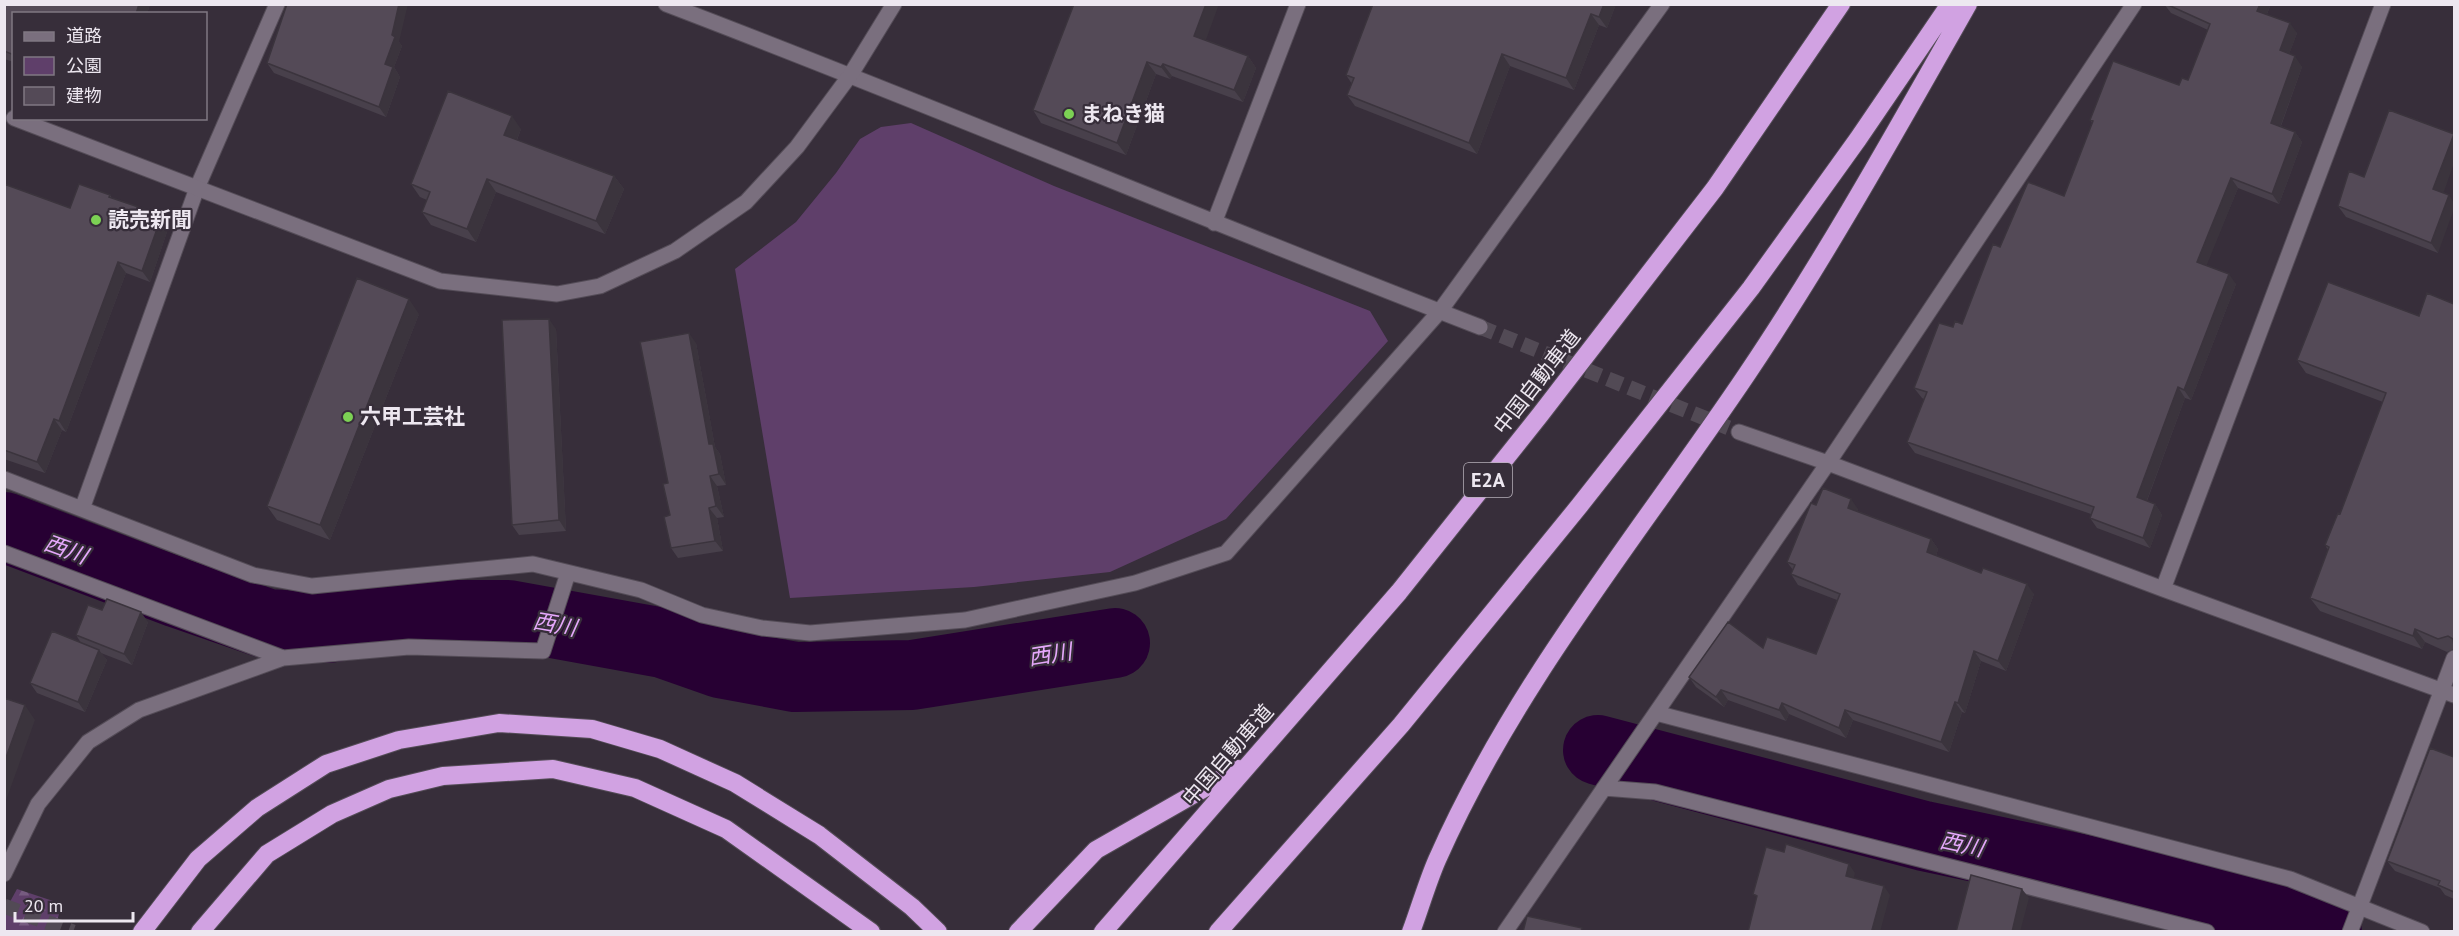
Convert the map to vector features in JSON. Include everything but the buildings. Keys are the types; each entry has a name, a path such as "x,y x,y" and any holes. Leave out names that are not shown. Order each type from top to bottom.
{"highway":[{"name":"中国自動車道","path":"1103,932 1399,592 1540,415 1715,188 1841,4"},
{"path":"1218,932 1401,725 1587,496 1751,288 1858,139 1950,4"},
{"path":"1411,932 1436,861 1468,796 1510,721 1585,604 1747,374 1822,258 1968,4"},
{"path":"142,932 198,859 258,808 326,764 399,740 499,723 592,729 660,749 735,783 819,835 912,907 938,932"},
{"path":"1018,932 1096,850 1252,761"},
{"path":"200,932 267,854 332,814 389,789 443,776 553,769 635,788 726,829 871,932"}],"street":[{"path":"82,509 197,188 277,4"},
{"path":"666,4 851,74 1214,223 1480,327"},
{"path":"19,120 440,282 557,294 600,286 675,251 746,202 797,147 851,74 894,4"},
{"path":"1214,223 1298,4"},
{"path":"4,479 254,575 312,586 533,564 640,590 702,615 762,628 810,633 965,620 1134,583 1226,553 1440,311 1662,4"},
{"path":"1505,932 1828,463 2134,4"},
{"path":"2163,589 2384,4"},
{"path":"1739,432 2448,693"},
{"path":"4,553 283,658"},
{"path":"4,874 38,804 88,742 139,710 283,658 409,647 543,651 568,573"},
{"path":"2351,928 2448,693 2454,658"},
{"path":"1656,713 2290,879 2422,932"},
{"path":"1608,782 2207,932"}],"green space":[{"path":"911,123 1054,186 1370,311 1388,341 1226,519 1110,572 974,587 790,598 735,269 796,222 860,139 881,127"},
{"path":"17,889 62,904 54,931 5,931 5,911"}],"waterway":[{"name":"西川","path":"4,527 178,593 268,624 327,628 417,615 508,615 663,643 720,663 795,677 912,675 1115,643"},
{"name":"西川","path":"1598,750 1924,836 2278,911 2327,932"}],"tunnel":[{"path":"1480,327 1739,432"},
{"path":"4,906 73,932"}],"place":[{"name":"まねき猫","path":"1069,114"},
{"name":"読売新聞","path":"96,220"},
{"name":"六甲工芸社","path":"348,417"}]}
